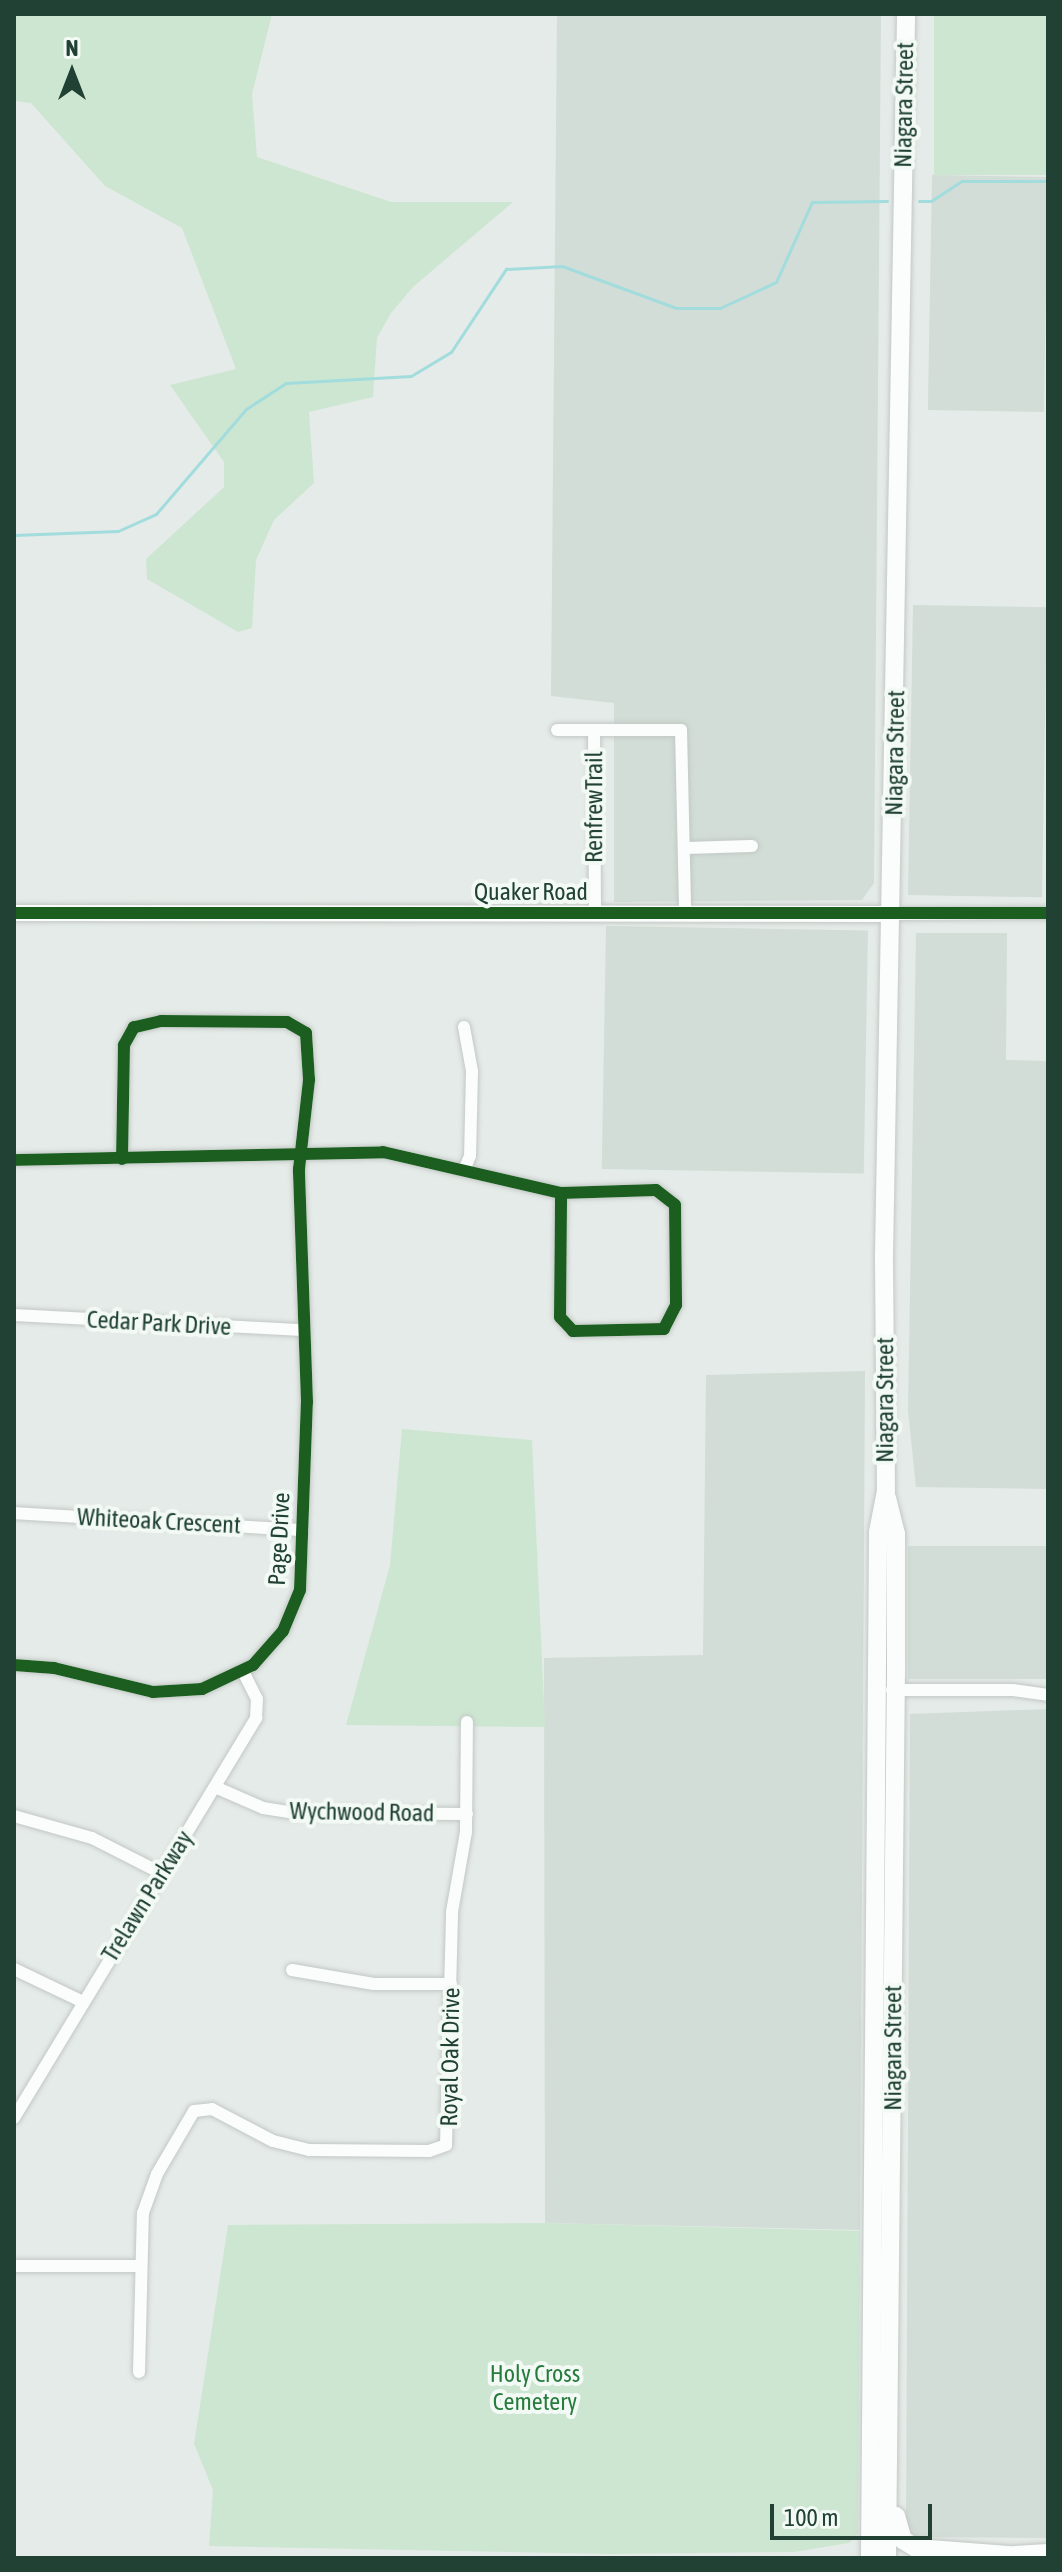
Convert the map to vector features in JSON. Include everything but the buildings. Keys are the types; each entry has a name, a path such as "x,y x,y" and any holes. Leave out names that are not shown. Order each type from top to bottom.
{"main road":[{"name":"Niagara Street","path":"870,2558 886,1690 896,1534 886,1491 906,14"},
{"name":"Niagara Street","path":"886,1690 891,2467 887,2558"},
{"path":"891,2467 897,2527 908,2545 1008,2555"},
{"path":"951,2558 1048,2553"}],"street":[{"path":"557,730 594,730"},
{"name":"RenfrewTrail","path":"595,914 594,730 681,730 685,913"},
{"path":"684,848 752,846"},
{"name":"Quaker Road","path":"14,913 1048,913"},
{"name":"Page Drive","path":"14,1665 54,1668 164,1693 202,1689 243,1672 271,1647 293,1612 302,1577 307,1402 301,1153 310,1061 303,1030 287,1022 161,1021 134,1027 124,1045 122,1159"},
{"path":"464,1027 472,1071 470,1156 464,1170"},
{"path":"14,1160 383,1152 561,1193 656,1190 668,1195 675,1205 676,1305 664,1329 573,1331 560,1317 561,1193"},
{"name":"Cedar Park Drive","path":"14,1315 303,1330"},
{"name":"Whiteoak Crescent","path":"14,1513 303,1530"},
{"name":"Trelawn Parkway","path":"14,2118 81,2001 256,1718 257,1699 243,1672"},
{"path":"886,1690 1013,1690 1048,1695"},
{"name":"Royal Oak Drive","path":"139,2372 138,2266 151,2190 194,2111 212,2109 273,2141 309,2150 429,2151 446,2145 452,1912 467,1814 467,1722"},
{"name":"Wychwood Road","path":"215,1787 263,1808 296,1813 467,1814"},
{"path":"14,1816 92,1838 161,1873"},
{"path":"14,1969 81,2001"},
{"path":"292,1970 360,1983 451,1984"},
{"path":"14,2266 138,2266"}],"shaded area":[{"path":"557,14 881,14 874,883 862,900 614,902 614,703 551,696"},
{"path":"932,175 1048,177 1044,412 928,410"},
{"path":"913,605 1047,607 1042,897 908,895"},
{"path":"606,926 868,931 864,1174 602,1169"},
{"path":"916,933 1007,933 1006,1060 1048,1061 1048,1489 916,1487 908,1411"},
{"path":"865,1371 860,2230 545,2223 544,1658 703,1655 706,1375"},
{"path":"908,1546 1048,1546 1048,1679 908,1679"},
{"path":"1048,1709 1048,2538 916,2537 906,2527 910,1714"}],"green space":[{"path":"14,14 272,14 252,94 257,157 391,202 513,202 413,287 391,313 377,338 373,397 309,412 314,483 274,520 256,560 252,628 238,632 147,579 146,559 224,487 224,462 170,385 236,369 182,228 105,186 31,103 14,101"},
{"path":"934,14 1048,14 1048,175 934,175"},
{"path":"402,1429 532,1440 545,1727 346,1725 390,1565"},
{"name":"Holy Cross Cemetery","path":"545,2223 860,2231 858,2534 849,2543 794,2552 611,2554 209,2546 213,2490 194,2444 228,2225"}],"waterway":[{"path":"919,201 931,201 962,181 1048,181"},
{"path":"14,535 118,531 156,514 246,409 286,383 411,376 451,352 506,269 562,266 676,308 720,308 776,282 812,202 887,201"}],"cycle path":[{"path":"14,913 1048,913"},
{"path":"14,1665 54,1668 153,1692 202,1689 253,1665 283,1631 300,1590 307,1402 299,1169 309,1080 306,1033 287,1022 161,1021 134,1027 124,1045 122,1159"},
{"path":"14,1160 383,1152 561,1193 656,1190 675,1205 676,1305 664,1329 573,1331 560,1317 561,1193"}]}
